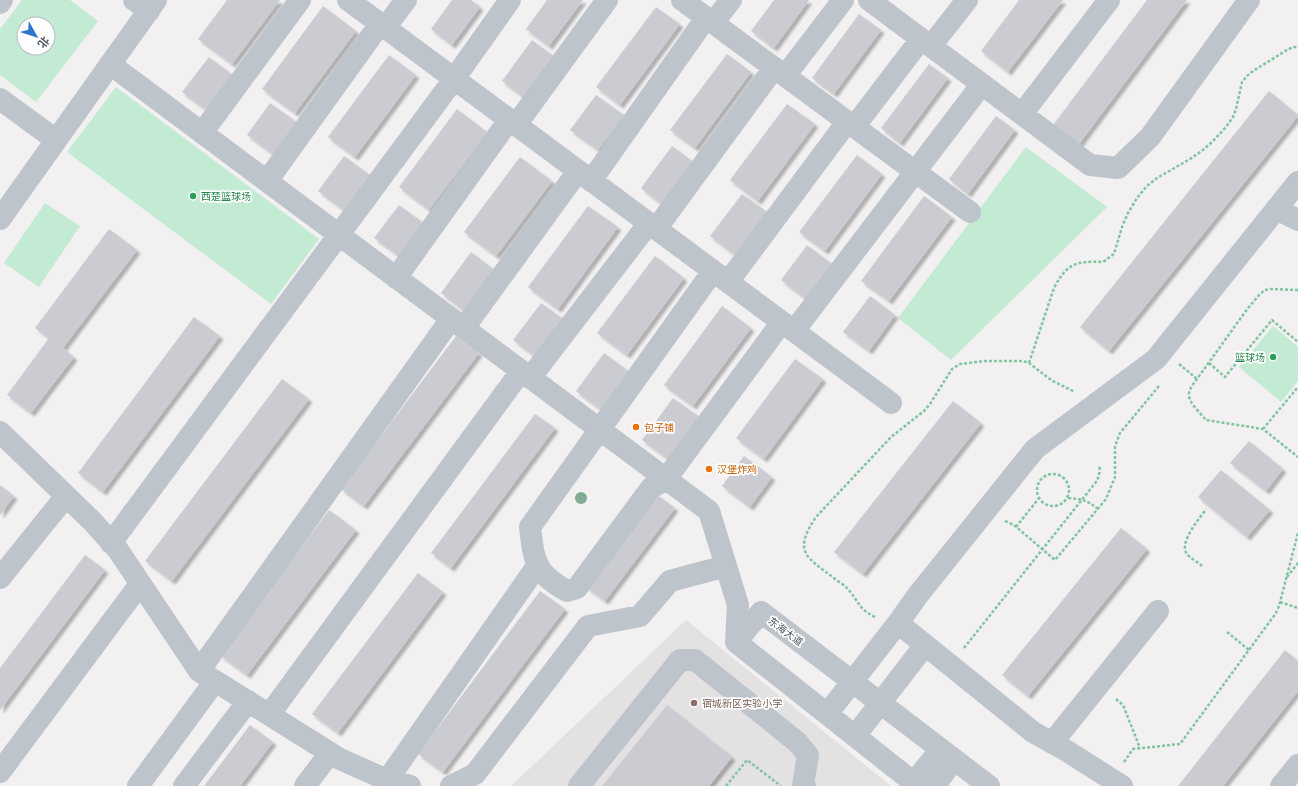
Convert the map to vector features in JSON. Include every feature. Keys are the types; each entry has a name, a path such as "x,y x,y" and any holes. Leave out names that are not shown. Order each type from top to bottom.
{"street":[{"path":"202,132 300,0"},
{"path":"348,0 891,403"},
{"path":"267,181 383,26 406,0"},
{"path":"111,543 454,79 510,0"},
{"path":"396,278 607,0"},
{"path":"682,0 970,212"},
{"path":"138,786 207,676 458,323 585,176 710,21 731,0"},
{"path":"269,715 526,374 652,226 779,72 843,0"},
{"path":"869,0 1090,165 1118,168 1150,137 1249,0"},
{"path":"967,0 850,124 721,277 600,430 530,527 532,552 537,566 552,582 567,591 577,588 651,488 666,479 915,172 982,84"},
{"path":"1022,114 1109,0"},
{"path":"0,219 110,64 146,4"},
{"path":"110,64 709,511 738,604 736,642 919,785 947,754"},
{"path":"0,99 56,140"},
{"path":"827,714 918,595 1034,449 1156,359 1298,182"},
{"path":"1276,209 1298,220"},
{"path":"0,432 92,521 118,550 140,584 207,676 340,759 378,776 410,786"},
{"path":"0,578 66,496"},
{"path":"388,779 537,566"},
{"path":"451,786 475,774 588,626 640,616 670,581 726,566"},
{"path":"0,772 140,584"},
{"path":"1052,742 1158,611"},
{"name":"东海大道","path":"736,642 761,612 989,786"},
{"path":"895,626 925,646 1033,732 1052,742 1117,783"},
{"path":"855,736 925,646"},
{"path":"579,786 680,660 695,660 797,742 808,755 804,771 803,785 805,786"},
{"path":"184,786 248,702"},
{"path":"305,786 330,753"},
{"path":"1281,786 1298,766"}],"path":[{"path":"1029,363 1054,288 1059,278 1067,268 1082,262 1103,262 1114,254 1128,213 1137,198 1147,186 1156,178 1190,159 1213,142 1233,117 1242,82 1253,70 1293,47 1298,48"},
{"path":"1298,290 1271,288 1264,290 1248,308 1188,395 1189,400 1206,420 1263,429 1298,457"},
{"path":"1209,363 1225,377 1272,320 1298,342"},
{"path":"895,626 867,613 847,588 808,558 805,551 804,541 808,529 816,517 891,437 924,411 952,369 960,364 985,361 1023,361 1029,363 1051,380 1080,394 1092,406"},
{"path":"987,509 998,518 1016,527 1055,560 1106,499 1115,477 1115,446 1120,433 1164,381"},
{"path":"1263,429 1298,387"},
{"path":"969,653 964,648 1096,482 1099,476 1100,465"},
{"path":"1048,475 1058,475 1067,481 1070,492 1065,502 1056,507 1046,505 1039,498 1037,493 1039,482 1048,475"},
{"path":"1016,527 1039,498"},
{"path":"1068,498 1083,499 1098,509"},
{"path":"1202,566 1186,553 1185,547 1188,536 1206,509"},
{"path":"1117,783 1134,749 1180,744 1276,613 1298,533"},
{"path":"1286,577 1298,563"},
{"path":"1280,602 1298,608"},
{"path":"1227,632 1249,650"},
{"path":"1098,686 1123,705 1140,748"},
{"path":"726,786 747,760 781,786"}],"shaded area":[{"name":"宿城新区实验小学","path":"686,620 891,786 511,786"}],"green space":[{"path":"22,0 70,0 98,21 36,102 0,75 0,29"},
{"name":"西楚篮球场","path":"116,87 319,239 271,304 67,152"},
{"path":"1026,147 1107,207 951,360 898,318"},
{"path":"45,203 80,226 39,287 4,263"},
{"name":"篮球场","path":"1273,326 1298,347 1298,381 1281,402 1239,367"}],"building":[{"path":"227,0 280,0 232,64 198,39"},
{"path":"452,0 471,0 480,7 452,45 431,29"},
{"path":"547,0 583,0 549,46 526,29"},
{"path":"774,0 809,0 774,48 751,31"},
{"path":"1019,0 1063,0 1008,72 981,51"},
{"path":"1147,0 1187,0 1079,144 1053,125"},
{"path":"323,6 356,31 295,113 262,89"},
{"path":"656,7 680,24 620,105 596,87"},
{"path":"859,14 881,30 834,94 812,78"},
{"path":"532,40 560,61 530,102 502,81"},
{"path":"727,54 751,72 695,148 670,130"},
{"path":"389,55 416,75 355,157 328,137"},
{"path":"209,57 237,78 211,113 182,92"},
{"path":"929,64 948,78 900,143 881,128"},
{"path":"1269,91 1298,116 1109,351 1080,327"},
{"path":"596,95 624,115 598,150 570,130"},
{"path":"270,103 298,123 274,155 247,135"},
{"path":"787,104 815,124 758,201 730,180"},
{"path":"457,109 487,132 429,210 399,187"},
{"path":"996,116 1015,130 968,194 949,179"},
{"path":"672,146 692,161 661,204 641,188"},
{"path":"857,155 882,174 825,251 799,232"},
{"path":"344,156 370,175 344,210 318,191"},
{"path":"520,157 552,181 496,256 464,232"},
{"path":"742,194 767,212 735,255 710,236"},
{"path":"924,196 952,217 889,301 861,281"},
{"path":"399,205 429,227 405,260 374,238"},
{"path":"588,206 618,227 558,309 528,287"},
{"path":"109,229 137,250 63,348 74,357 31,413 7,395 49,338 35,328"},
{"path":"807,245 832,264 806,299 781,280"},
{"path":"471,252 496,271 466,312 441,293"},
{"path":"655,256 684,278 627,355 597,333"},
{"path":"870,296 895,315 869,351 843,332"},
{"path":"541,303 566,321 539,359 513,340"},
{"path":"722,306 751,328 693,406 664,385"},
{"path":"194,317 220,336 103,492 78,473"},
{"path":"456,336 479,353 364,506 341,489"},
{"path":"604,353 635,376 607,414 576,391"},
{"path":"795,359 823,379 764,459 736,438"},
{"path":"282,379 309,399 172,581 145,561"},
{"path":"673,398 701,418 670,460 642,440"},
{"path":"953,401 981,423 863,574 834,552"},
{"path":"535,414 555,428 451,568 431,553"},
{"path":"1249,441 1283,469 1266,491 1230,463"},
{"path":"744,456 772,477 750,507 722,486"},
{"path":"1221,470 1270,510 1247,537 1198,497"},
{"path":"0,485 14,496 0,515"},
{"path":"656,494 675,508 605,601 586,587"},
{"path":"329,510 356,530 247,675 220,655"},
{"path":"1121,528 1147,549 1028,696 1002,675"},
{"path":"85,555 105,570 0,710 0,668"},
{"path":"418,573 443,592 338,733 312,714"},
{"path":"540,591 565,609 443,772 418,754"},
{"path":"1285,650 1298,661 1298,691 1223,786 1178,786"},
{"path":"667,705 732,757 709,786 602,786"},
{"path":"250,725 273,742 240,786 204,786"}],"place":[{"name":"西楚篮球场","path":"193,196"},
{"name":"篮球场","path":"1273,357"},
{"name":"包子铺","path":"636,427"},
{"name":"汉堡炸鸡","path":"709,469"},
{"name":"宿城新区实验小学","path":"694,703"}]}
